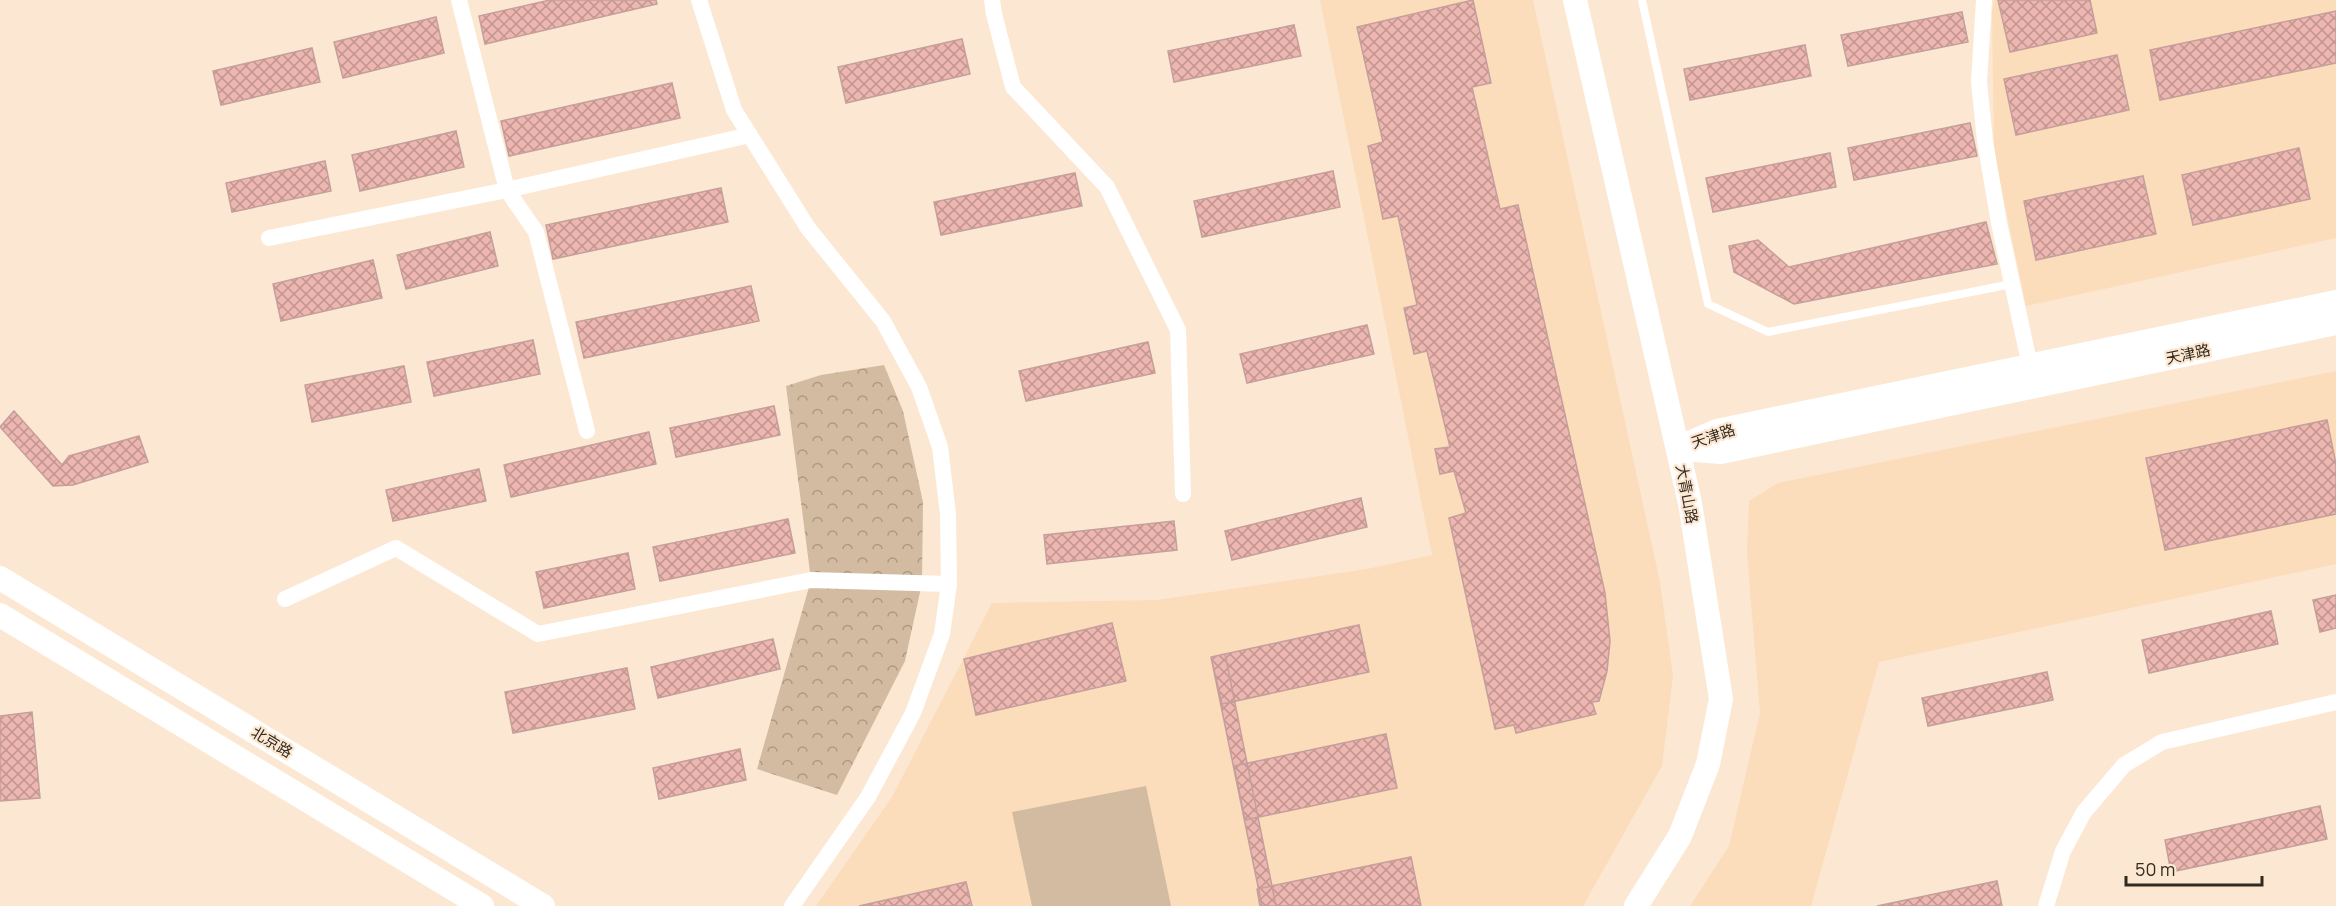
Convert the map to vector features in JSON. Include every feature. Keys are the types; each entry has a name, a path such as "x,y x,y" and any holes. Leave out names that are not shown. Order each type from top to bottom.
{"main road":[{"name":"大青山路","path":"1575,0 1690,503 1721,699 1708,764 1680,836 1636,906"},
{"name":"天津路","path":"1678,448 1717,431 2336,302"},
{"name":"天津路","path":"1678,448 1721,452 2336,323"},
{"name":"北京路","path":"0,578 543,906"},
{"path":"0,615 482,906"}],"street":[{"path":"459,0 507,190 536,232 587,431"},
{"path":"699,0 734,110 808,228 883,321 919,387 940,447 948,514 948,584 942,634 914,713 868,798 792,906"},
{"path":"992,0 1013,87 1107,187 1178,330 1183,494"},
{"path":"1984,0 1979,82 1984,129 2012,284 2030,366"},
{"path":"269,238 507,190 750,135"},
{"path":"285,599 396,548 538,634 811,580 948,584"},
{"path":"2046,906 2064,851 2084,812 2124,765 2162,742 2336,702"}],"lane":[{"path":"1642,0 1708,304 1768,332 2012,284"}],"shaded area":[{"path":"1320,0 1533,0 1660,582 1673,676 1662,766 1583,906 816,906 892,797 992,603 1157,600 1367,569 1432,555"},
{"path":"1994,0 2336,0 2336,238 2026,306 1994,152 1992,12"},
{"path":"2336,371 2336,564 1879,662 1811,906 1690,906 1729,846 1760,713 1747,553 1749,501 1778,483"}],"green space":[{"path":"884,365 903,411 923,502 922,583 905,661 837,795 757,769 811,580 786,386 821,375"},
{"path":"1146,786 1171,906 1032,906 1012,812"}],"building":[{"path":"550,0 656,0 657,4 485,44 479,16"},
{"path":"1473,0 1491,83 1472,87 1500,209 1518,205 1605,593 1610,641 1607,671 1599,701 1592,702 1596,714 1516,733 1514,725 1495,729 1449,518 1466,513 1454,471 1440,474 1435,449 1450,447 1427,351 1414,354 1404,308 1417,305 1398,216 1383,219 1368,146 1383,142 1357,27"},
{"path":"1998,0 2090,0 2097,33 2010,52"},
{"path":"2336,11 2336,63 2160,100 2150,50"},
{"path":"1962,12 1968,42 1848,66 1841,35"},
{"path":"436,17 444,53 343,78 334,42"},
{"path":"1294,25 1301,56 1174,82 1168,51"},
{"path":"962,39 970,74 846,103 838,67"},
{"path":"1805,45 1811,76 1690,100 1684,69"},
{"path":"312,48 320,82 221,105 213,71"},
{"path":"2117,55 2129,110 2016,135 2004,79"},
{"path":"672,83 680,118 509,156 501,121"},
{"path":"1970,123 1977,156 1854,180 1848,148"},
{"path":"456,131 464,167 360,191 352,155"},
{"path":"2299,148 2310,199 2193,225 2182,175"},
{"path":"1830,153 1836,187 1713,212 1706,178"},
{"path":"325,161 331,191 232,212 226,183"},
{"path":"1333,171 1340,207 1202,237 1194,201"},
{"path":"1075,173 1082,206 941,235 934,202"},
{"path":"2143,176 2156,234 2036,260 2024,201"},
{"path":"721,188 728,222 553,259 546,225"},
{"path":"1986,222 1997,264 1794,304 1734,272 1729,246 1758,240 1789,267"},
{"path":"490,232 498,266 406,289 397,255"},
{"path":"373,260 382,298 281,321 273,284"},
{"path":"751,286 759,321 584,358 576,322"},
{"path":"1367,325 1374,354 1247,383 1240,354"},
{"path":"533,340 540,374 434,396 427,362"},
{"path":"1148,342 1155,373 1026,401 1019,371"},
{"path":"404,366 411,402 312,422 305,385"},
{"path":"774,406 780,435 676,457 670,428"},
{"path":"14,411 62,465 69,456 139,436 148,462 73,485 53,486 0,427"},
{"path":"2327,420 2336,464 2336,514 2165,550 2146,458"},
{"path":"649,432 656,464 511,497 504,465"},
{"path":"479,469 486,501 393,521 386,490"},
{"path":"1361,498 1367,527 1232,560 1225,531"},
{"path":"788,519 795,553 660,581 653,547"},
{"path":"1174,521 1177,550 1047,564 1044,535"},
{"path":"628,553 635,589 544,608 536,572"},
{"path":"2336,595 2336,628 2320,632 2313,600"},
{"path":"2271,611 2278,644 2149,673 2142,640"},
{"path":"1112,623 1126,681 976,715 964,659"},
{"path":"1359,625 1369,672 1222,704 1211,657"},
{"path":"773,639 780,669 658,698 651,667"},
{"path":"1225,654 1276,906 1262,906 1211,657"},
{"path":"627,668 635,709 513,733 505,692"},
{"path":"2047,672 2053,700 1928,726 1922,698"},
{"path":"32,712 40,798 0,801 0,716"},
{"path":"1386,734 1397,788 1245,820 1234,766"},
{"path":"740,749 746,780 659,799 653,768"},
{"path":"2320,806 2327,839 2171,872 2165,840"},
{"path":"1411,857 1421,906 1260,906 1257,889"},
{"path":"1997,881 2002,906 1877,906"},
{"path":"966,882 972,906 859,906"}]}
